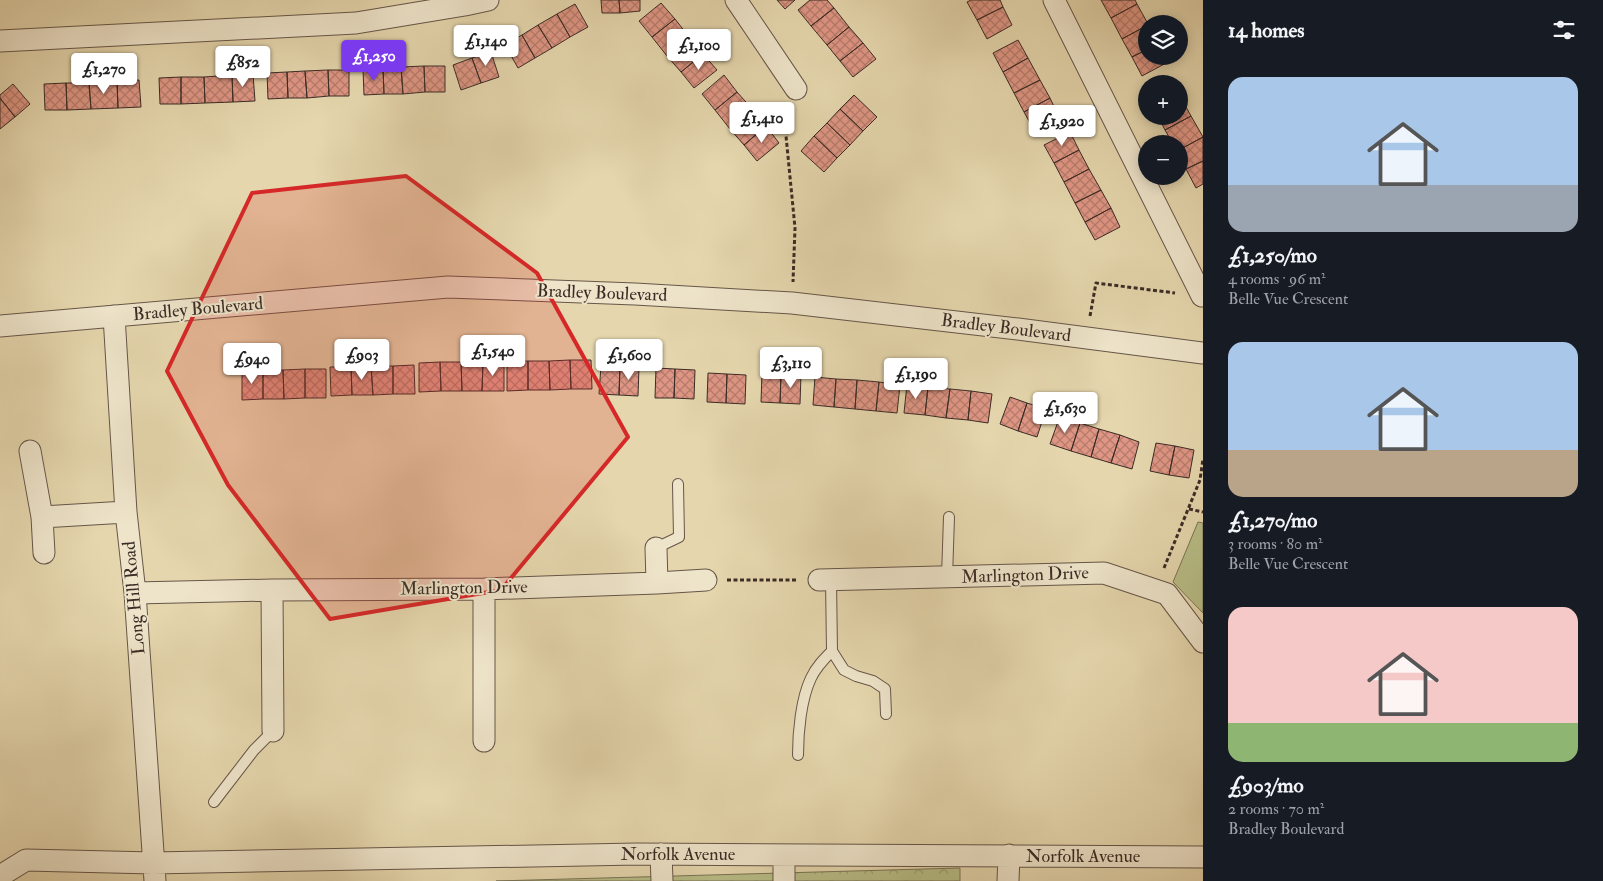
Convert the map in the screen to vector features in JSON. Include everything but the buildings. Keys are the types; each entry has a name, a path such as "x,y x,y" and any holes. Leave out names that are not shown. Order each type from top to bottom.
{"street":[{"path":"0,40 356,23 488,0"},
{"path":"736,0 796,89"},
{"path":"1054,0 1202,296"},
{"name":"Bradley Boulevard","path":"0,326 448,287 635,294 792,303 1203,353"},
{"name":"Long Hill Road","path":"114,316 126,512 135,593 154,872"},
{"path":"30,451 42,517 44,553"},
{"path":"42,517 126,512"},
{"path":"656,548 656,583"},
{"name":"Marlington Drive","path":"825,580 1104,573 1167,594 1203,642"},
{"name":"Marlington Drive","path":"135,593 484,589 706,580"},
{"path":"484,589 484,741"},
{"path":"272,590 273,731"},
{"path":"661,854 662,881"},
{"name":"Norfolk Avenue","path":"0,876 26,860 154,872 661,854 1203,857"},
{"path":"784,854 784,881"},
{"path":"1008,881 1009,855"}],"lane":[{"path":"656,548 679,536 678,484"},
{"path":"947,578 949,517"},
{"path":"825,580 832,650 844,670 873,681 886,689 886,714"},
{"path":"798,755 800,729 810,679 817,666 832,650"},
{"path":"214,802 254,750 273,731"}],"path":[{"path":"792,303 795,228 786,136 796,89"},
{"path":"1086,338 1096,283 1202,296"},
{"path":"1155,590 1200,480 1203,459"},
{"path":"1188,509 1203,512"},
{"path":"706,580 825,580"}],"highlighted area":[{"path":"406,176 537,273 628,437 501,590 330,619 228,485 167,371 252,193"}],"green space":[{"path":"1198,522 1203,523 1203,613 1173,582"},
{"path":"960,868 960,881 496,881"}]}
